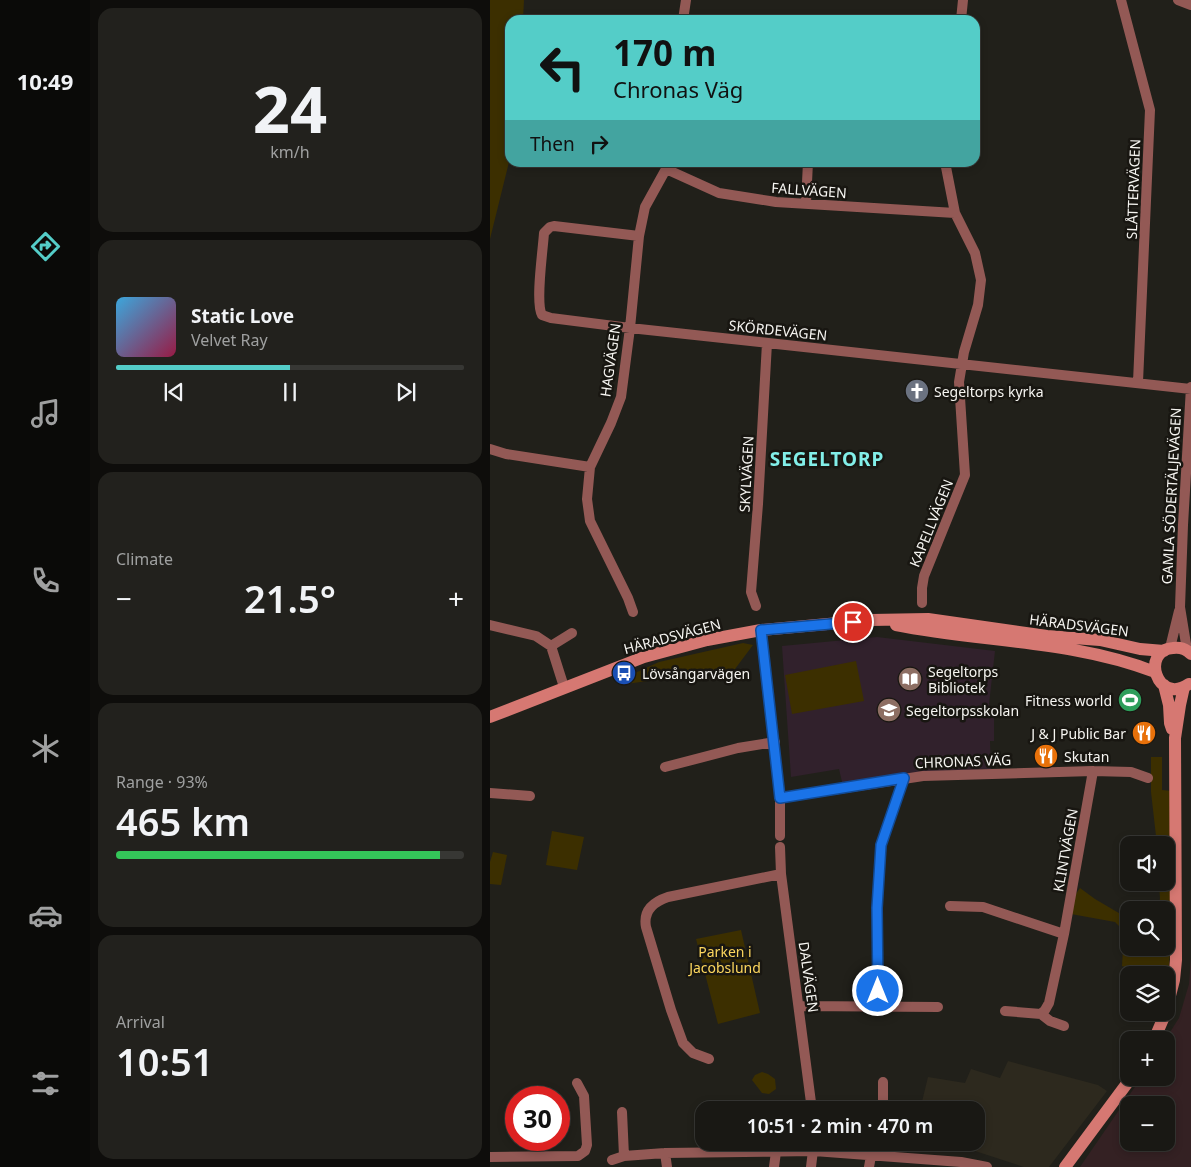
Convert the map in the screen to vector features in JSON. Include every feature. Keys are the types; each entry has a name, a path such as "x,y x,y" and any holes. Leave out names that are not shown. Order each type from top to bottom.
{"street":[{"path":"684,15 686,0"},
{"path":"962,15 963,0"},
{"name":"SLÅTTERVÄGEN","path":"1121,0 1150,110 1138,382"},
{"path":"1178,0 1191,5"},
{"name":"HAGVÄGEN","path":"633,612 590,521 587,499 590,467 621,397 644,207 666,167"},
{"name":"FALLVÄGEN","path":"669,167 719,193 776,202 955,213"},
{"path":"806,203 808,167"},
{"name":"KAPELLVÄGEN","path":"922,603 924,576 965,475 964,432 959,382 961,364 978,305 981,280 975,253 955,213 946,167"},
{"name":"SKÖRDEVÄGEN","path":"639,236 550,227 544,233 540,290 540,311 542,315 551,318 630,328 1191,388"},
{"name":"SKYLVÄGEN","path":"756,606 751,592 768,343"},
{"name":"GAMLA SÖDERTÄLJEVÄGEN","path":"1189,652 1180,607 1191,388"},
{"path":"490,449 506,454 590,467"},
{"name":"GAMLA SÖDERTÄLJEVÄGEN","path":"1167,649 1180,607"},
{"name":"HÄRADSVÄGEN","path":"490,717 644,657 707,640 761,630 871,620 928,619 1048,636 1100,640 1140,649 1179,647 1189,652"},
{"name":"HÄRADSVÄGEN","path":"871,620 927,631 1013,641 1098,655 1137,665 1155,672"},
{"path":"490,625 536,636 551,646 564,687"},
{"path":"761,630 780,798"},
{"path":"551,646 572,633"},
{"path":"1167,649 1157,659 1155,672 1164,686 1169,705 1170,723 1175,738"},
{"path":"1164,686 1173,689 1189,684"},
{"path":"1175,970 1175,738 1180,704 1189,684"},
{"path":"665,767 738,748 775,742"},
{"name":"CHRONAS VÄG","path":"780,798 904,778 950,775 1093,771 1131,772 1148,778"},
{"name":"KLINTVÄGEN","path":"1041,1014 1049,1003 1064,934 1093,771"},
{"path":"877,1005 877,908 881,845 904,778"},
{"path":"490,793 530,796"},
{"name":"DALVÄGEN","path":"780,798 781,874 811,1101"},
{"path":"709,1059 693,1053 683,1043 649,937 645,916 657,900 781,874"},
{"path":"950,906 983,907 1064,934"},
{"path":"799,1006 848,1007 877,1005 938,1007"},
{"path":"1005,1011 1041,1014 1050,1021 1064,1026"},
{"path":"883,1082 883,1101"},
{"path":"490,1157 578,1156 585,1151 587,1145 584,1096 577,1084"},
{"path":"1065,1167 1125,1086"},
{"path":"622,1112 624,1156"},
{"path":"612,1160 624,1156 784,1151"},
{"path":"811,1167 813,1151"},
{"path":"839,1151 871,1156 961,1162 987,1167"},
{"path":"884,1151 884,1156"},
{"path":"774,1167 776,1152"},
{"path":"664,1154 667,1167"},
{"path":"869,1167 871,1156"}],"shaded area":[{"name":"Segeltorpsskolan","path":"877,637 995,651 989,704 994,716 994,741 990,741 991,769 923,772 843,786 839,769 791,777 782,646"},
{"path":"1191,958 1191,1167 1080,1167 1120,1109 1120,1151 1175,1151 1175,1096 1129,1096 1136,1086 1175,1086 1175,1031 1171,1031 1179,1018 1189,984"},
{"path":"1008,1061 1098,1085 1107,1091 1049,1167 1024,1167 975,1151 985,1151 985,1101 922,1101 928,1077 965,1083 971,1069 1000,1078"}],"green space":[{"path":"490,0 524,0 523,15 505,15 505,167 508,167 490,239"},
{"path":"743,643 753,645 735,669 626,684 624,678 659,662"},
{"path":"856,661 864,701 792,714 785,675"},
{"path":"1151,757 1162,757 1162,790 1172,791 1172,836 1156,836 1151,792"},
{"path":"552,831 584,837 577,870 546,865"},
{"path":"493,852 507,855 501,885 490,884 490,862"},
{"path":"1080,888 1120,914 1120,927 1115,922 1071,914 1075,895"},
{"path":"1160,891 1173,891 1173,901 1159,901"},
{"name":"Parken i Jacobslund","path":"741,930 760,1013 718,1024 696,939"},
{"path":"1123,956 1170,956 1169,966 1122,966"},
{"path":"762,1072 775,1079 776,1089 769,1094 762,1093 752,1080 755,1075"}],"place":[{"name":"Segeltorps kyrka","path":"917,391"},
{"name":"Lövsångarvägen","path":"624,673"},
{"name":"Segeltorps Bibliotek","path":"910,679"},
{"name":"Fitness world","path":"1130,700"},
{"name":"Segeltorpsskolan","path":"889,710"},
{"name":"J & J Public Bar","path":"1144,733"},
{"name":"Skutan","path":"1046,756"}],"district":[{"name":"SEGELTORP","path":"827,459"}],"route":[{"path":"853,622 761,630 780,798 904,778 881,845 877,908 878,991"}]}
